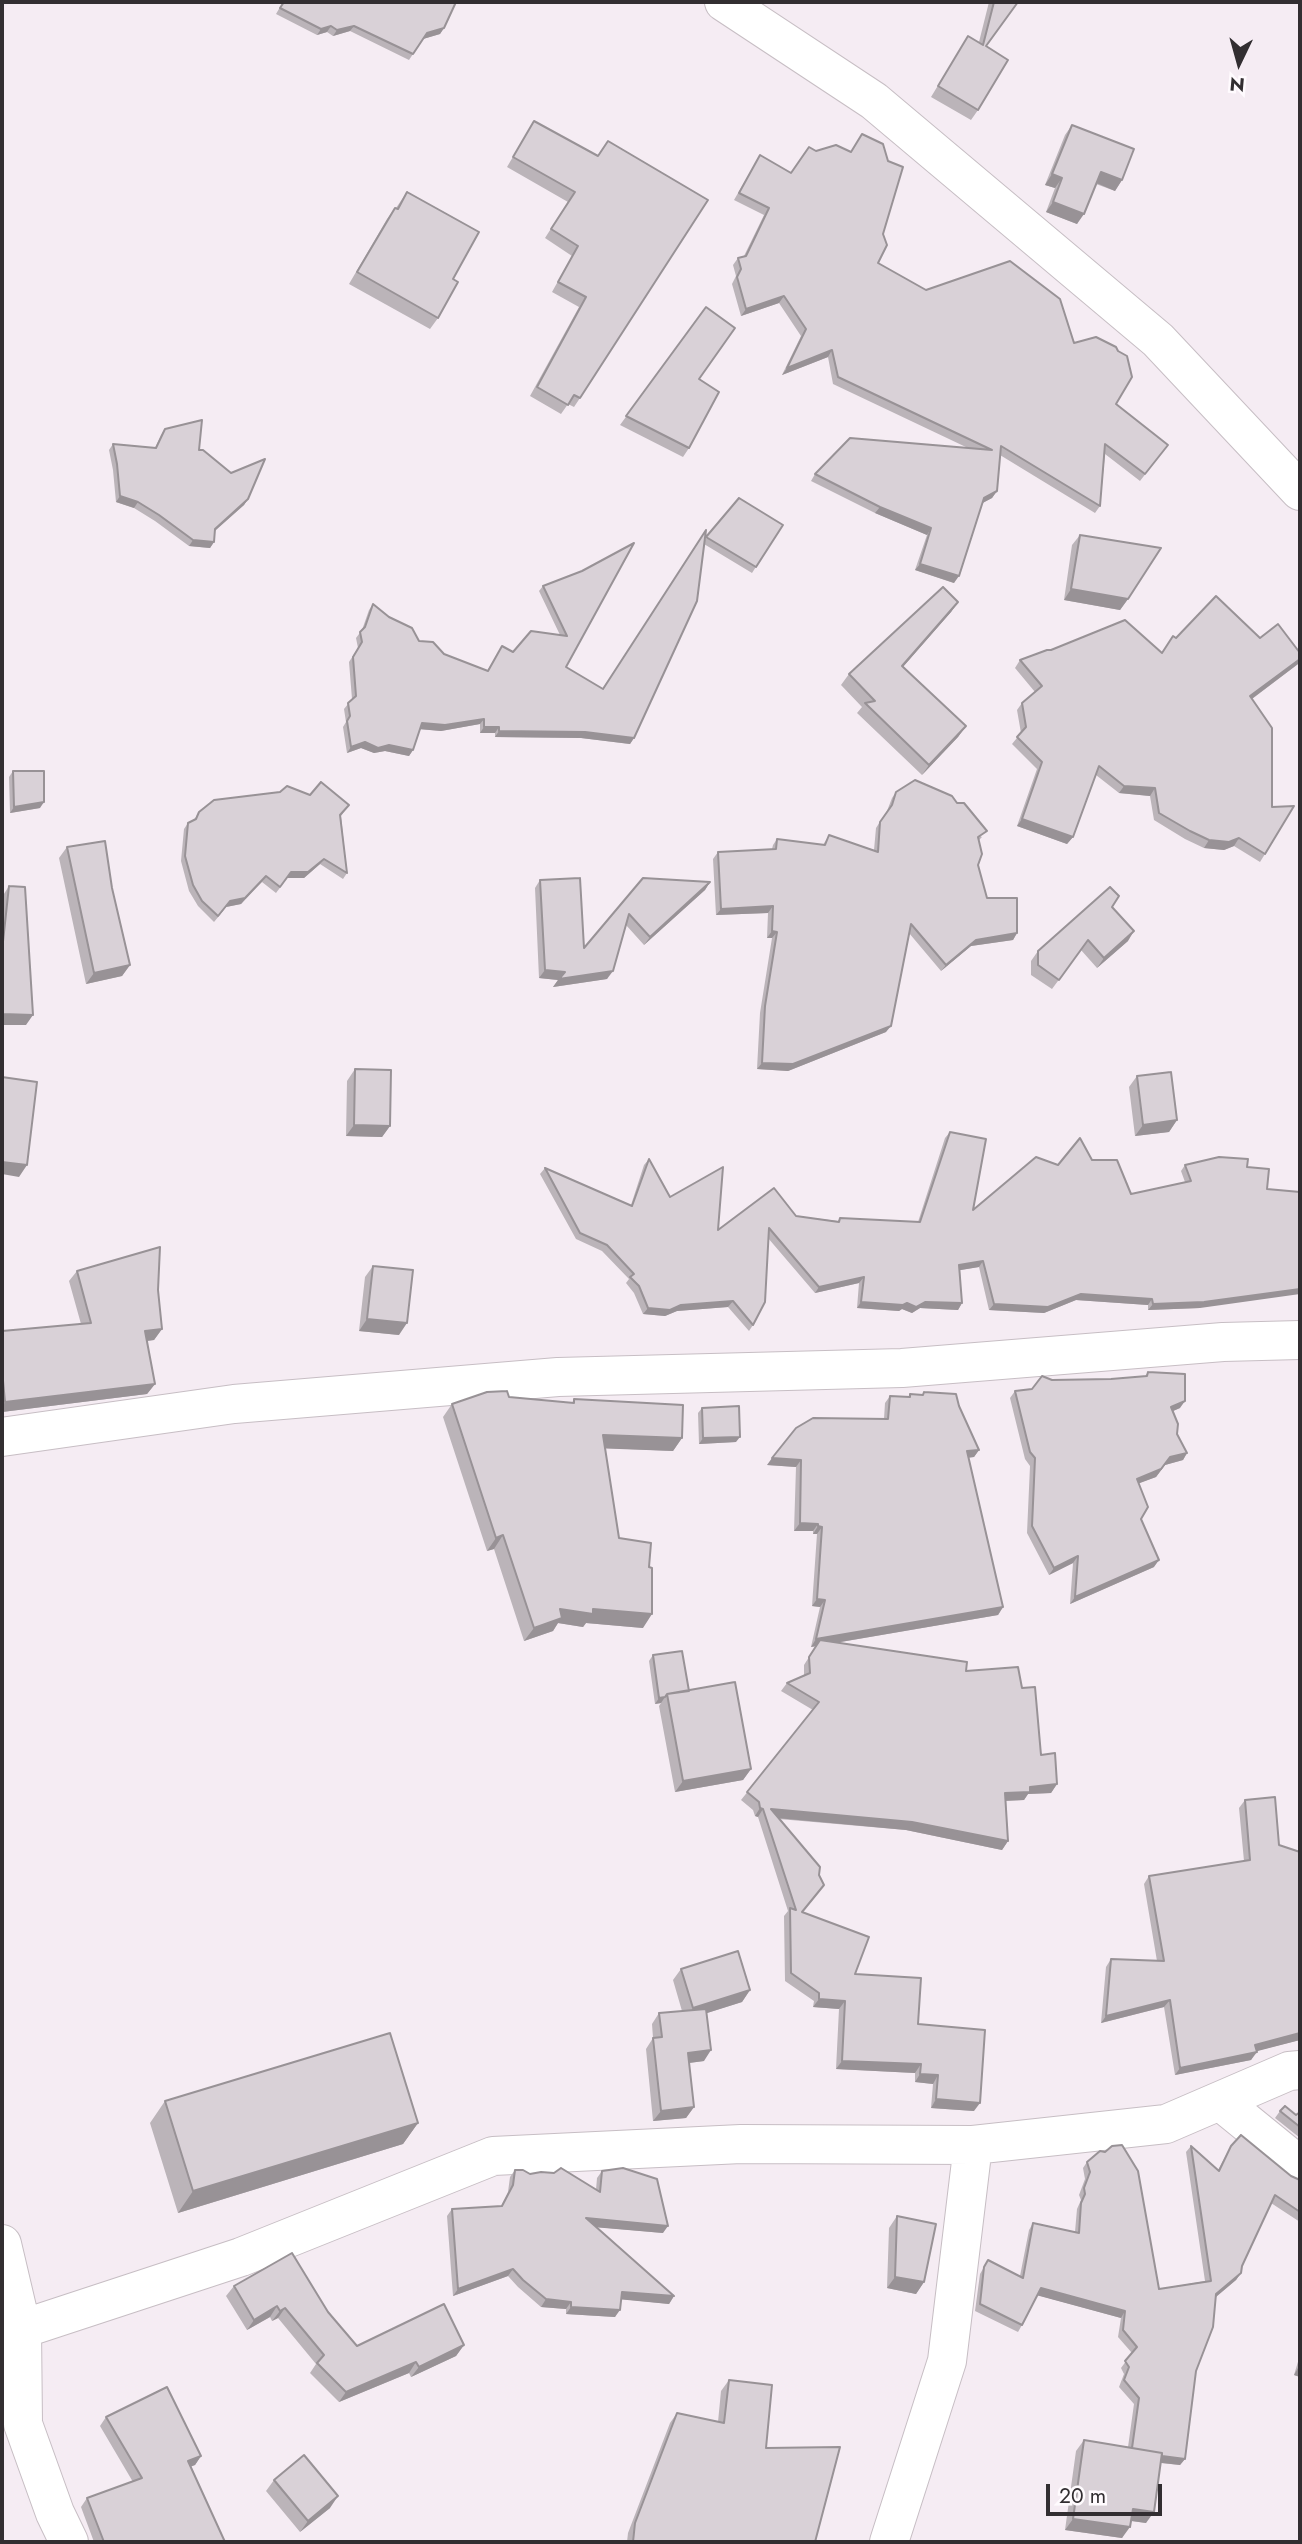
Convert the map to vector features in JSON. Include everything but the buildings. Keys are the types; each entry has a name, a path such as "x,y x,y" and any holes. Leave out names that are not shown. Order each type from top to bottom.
{"street":[{"path":"724,2 874,101 1158,340 1300,491"},
{"path":"2,1437 234,1404 558,1377 902,1368 1223,1342 1300,1340"},
{"path":"12,2334 241,2257 493,2156 741,2144 973,2145 1166,2124 1289,2071 1300,2070"},
{"path":"1220,2101 1300,2166"},
{"path":"889,2542 947,2361 973,2145"},
{"path":"2,2244 23,2424 55,2513 69,2542"}]}
